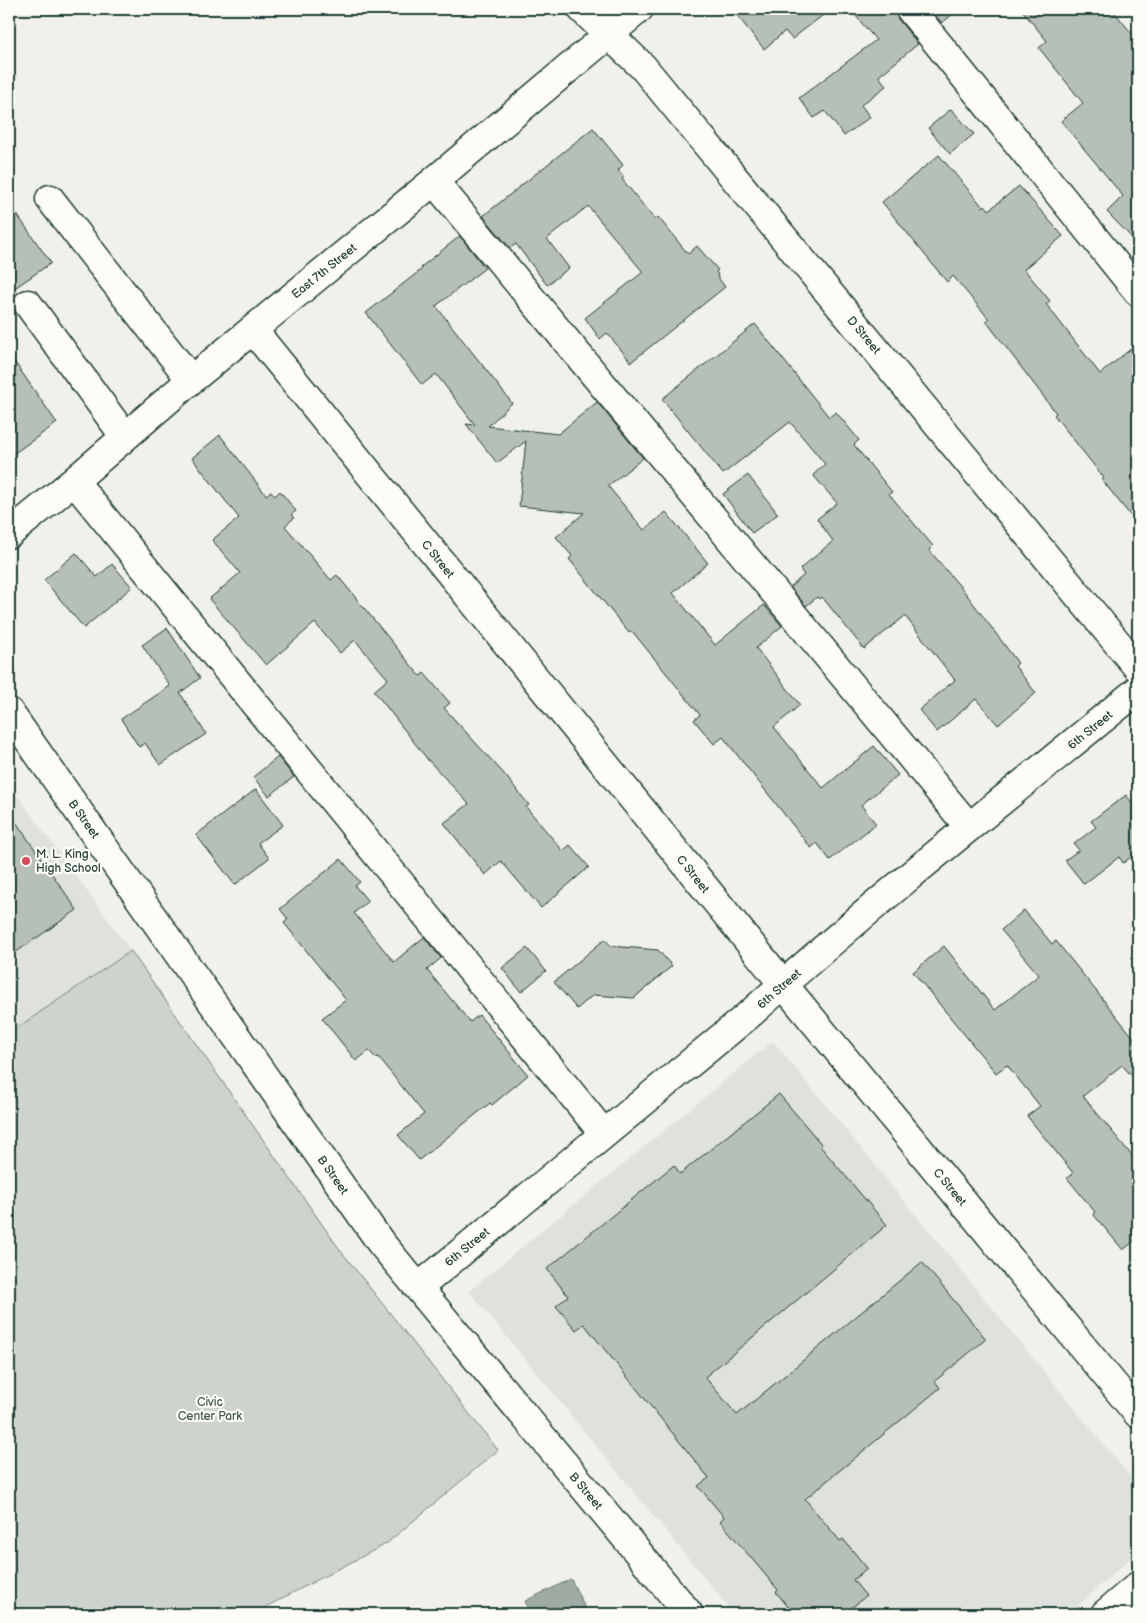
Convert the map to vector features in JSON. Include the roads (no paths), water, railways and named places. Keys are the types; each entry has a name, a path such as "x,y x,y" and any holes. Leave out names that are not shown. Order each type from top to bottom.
{"street":[{"name":"D Street","path":"582,9 643,67 1138,668"},
{"name":"East 7th Street","path":"9,534 74,481 191,380 639,9"},
{"path":"910,9 1138,292"},
{"path":"434,180 969,827"},
{"path":"50,199 191,380"},
{"path":"28,304 125,437"},
{"name":"C Street","path":"252,330 783,984 1138,1414"},
{"path":"74,481 604,1134"},
{"name":"6th Street","path":"419,1287 751,1013 969,827 1138,690"},
{"name":"B Street","path":"9,712 381,1243 689,1614"},
{"path":"1105,1614 1138,1586"}],"place":[{"name":"M. L. King High School","path":"26,861"}],"park label":[{"name":"Civic Center Park","path":"210,1409"}]}
